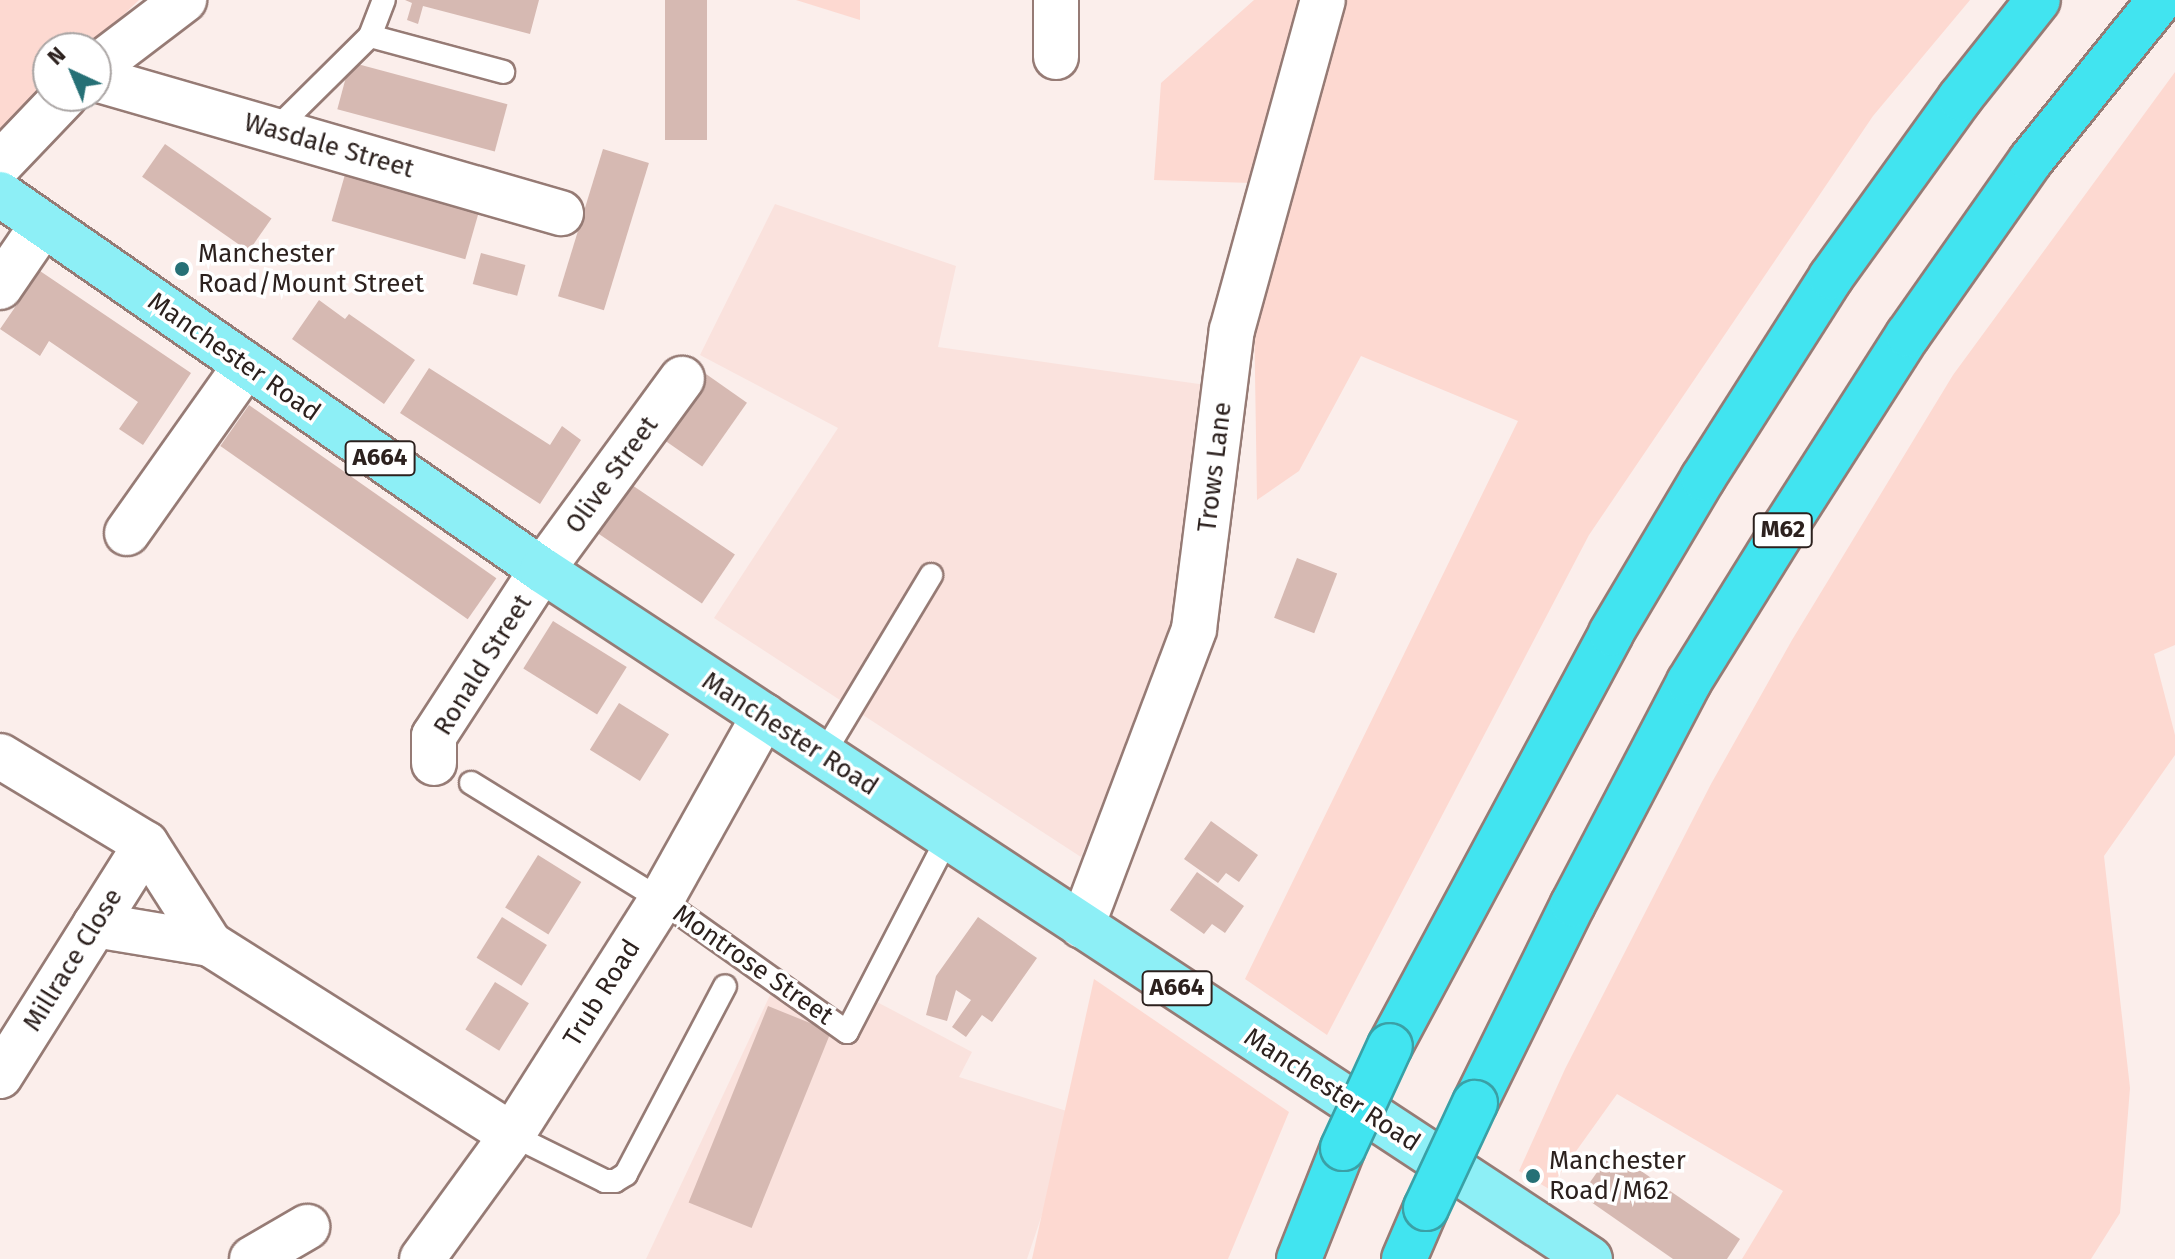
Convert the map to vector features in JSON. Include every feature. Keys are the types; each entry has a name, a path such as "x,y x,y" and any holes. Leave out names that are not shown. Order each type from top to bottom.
{"highway":[{"path":"1299,1259 1343,1148 1390,1046 1611,633 1703,478 1831,277 1960,98 2038,0"},
{"name":"M62","path":"1404,1259 1475,1103 1573,904 1689,682 1908,335 2031,160 2160,0"}],"main road":[{"name":"Manchester Road","path":"0,194 542,570 1590,1259"}],"street":[{"path":"112,55 184,0"},
{"path":"1056,0 1056,57"},
{"name":"Trows Lane","path":"1082,926 1194,629 1232,330 1323,0"},
{"name":"Wasdale Street","path":"112,84 561,213"},
{"path":"0,164 50,112"},
{"path":"0,287 43,224"},
{"path":"127,533 246,365"},
{"name":"Olive Street","path":"542,570 682,379"},
{"name":"Ronald Street","path":"452,773 434,736 542,570"},
{"name":"Trub Road","path":"422,1259 512,1135 661,900 764,716"},
{"path":"0,756 146,844 210,944"},
{"name":"Millrace Close","path":"0,1076 146,844"},
{"path":"95,925 210,944 512,1135"},
{"path":"252,1259 307,1227"}],"lane":[{"path":"274,131 370,36 384,0"},
{"path":"370,36 503,72"},
{"path":"823,755 931,575"},
{"name":"Montrose Street","path":"452,773 661,900 847,1032 948,837"},
{"path":"512,1135 605,1181 615,1181 626,1174 725,986"}],"shaded area":[{"path":"0,0 139,0 106,32 32,32 32,103 0,134"},
{"path":"796,0 860,0 860,20"},
{"path":"1254,0 1970,0 1873,116 1589,535 1327,1035 1245,979 1518,421 1361,356 1299,471 1257,500 1252,183 1154,180 1161,83"},
{"path":"2175,72 2175,645 2154,654 2175,735 2175,755 2104,856 2130,1088 2120,1213 2091,1259 1742,1259 1783,1191 1617,1094 1549,1189 1519,1171 1565,1069 1711,784 1792,640 1953,375"},
{"path":"775,204 956,266 938,347 1206,385 1171,632 1081,857 714,618 838,428 700,355"},
{"path":"1094,979 1289,1112 1228,1259 1032,1259"},
{"path":"771,993 852,1040 877,1002 972,1052 959,1077 1076,1114 1027,1259 646,1259"}],"building":[{"path":"405,0 539,0 530,34 423,6 418,24 407,20 412,3"},
{"path":"665,0 707,0 707,140 665,140"},
{"path":"350,62 507,104 495,152 337,109"},
{"path":"165,144 271,219 249,251 142,177"},
{"path":"603,149 649,163 604,310 558,296"},
{"path":"346,171 480,209 465,259 332,221"},
{"path":"481,253 525,265 517,296 473,284"},
{"path":"40,271 191,373 143,445 119,429 138,402 49,341 40,356 0,329"},
{"path":"319,300 345,319 349,314 415,360 384,404 292,339"},
{"path":"429,368 550,445 562,426 581,440 540,504 400,413"},
{"path":"706,374 747,403 702,467 661,438"},
{"path":"249,405 496,578 468,619 220,446"},
{"path":"623,479 735,554 702,603 590,528"},
{"path":"1297,558 1337,573 1314,633 1274,618"},
{"path":"553,621 627,667 597,715 523,668"},
{"path":"619,703 669,734 640,781 590,750"},
{"path":"1211,821 1258,855 1239,882 1226,873 1218,883 1184,859"},
{"path":"538,855 581,882 548,935 505,908"},
{"path":"1197,872 1244,906 1225,933 1212,924 1204,934 1170,910"},
{"path":"502,917 547,945 522,986 477,958"},
{"path":"978,917 1037,958 992,1022 982,1015 966,1037 952,1027 971,1000 956,990 947,1021 926,1015 936,976"},
{"path":"495,982 529,1003 499,1051 465,1029"},
{"path":"768,1006 831,1031 752,1228 689,1203"},
{"path":"1612,1151 1740,1239 1727,1259 1673,1259 1581,1195"}],"place":[{"name":"Manchester Road/Mount Street","path":"182,269"},
{"name":"Manchester Road/M62","path":"1533,1176"}]}
